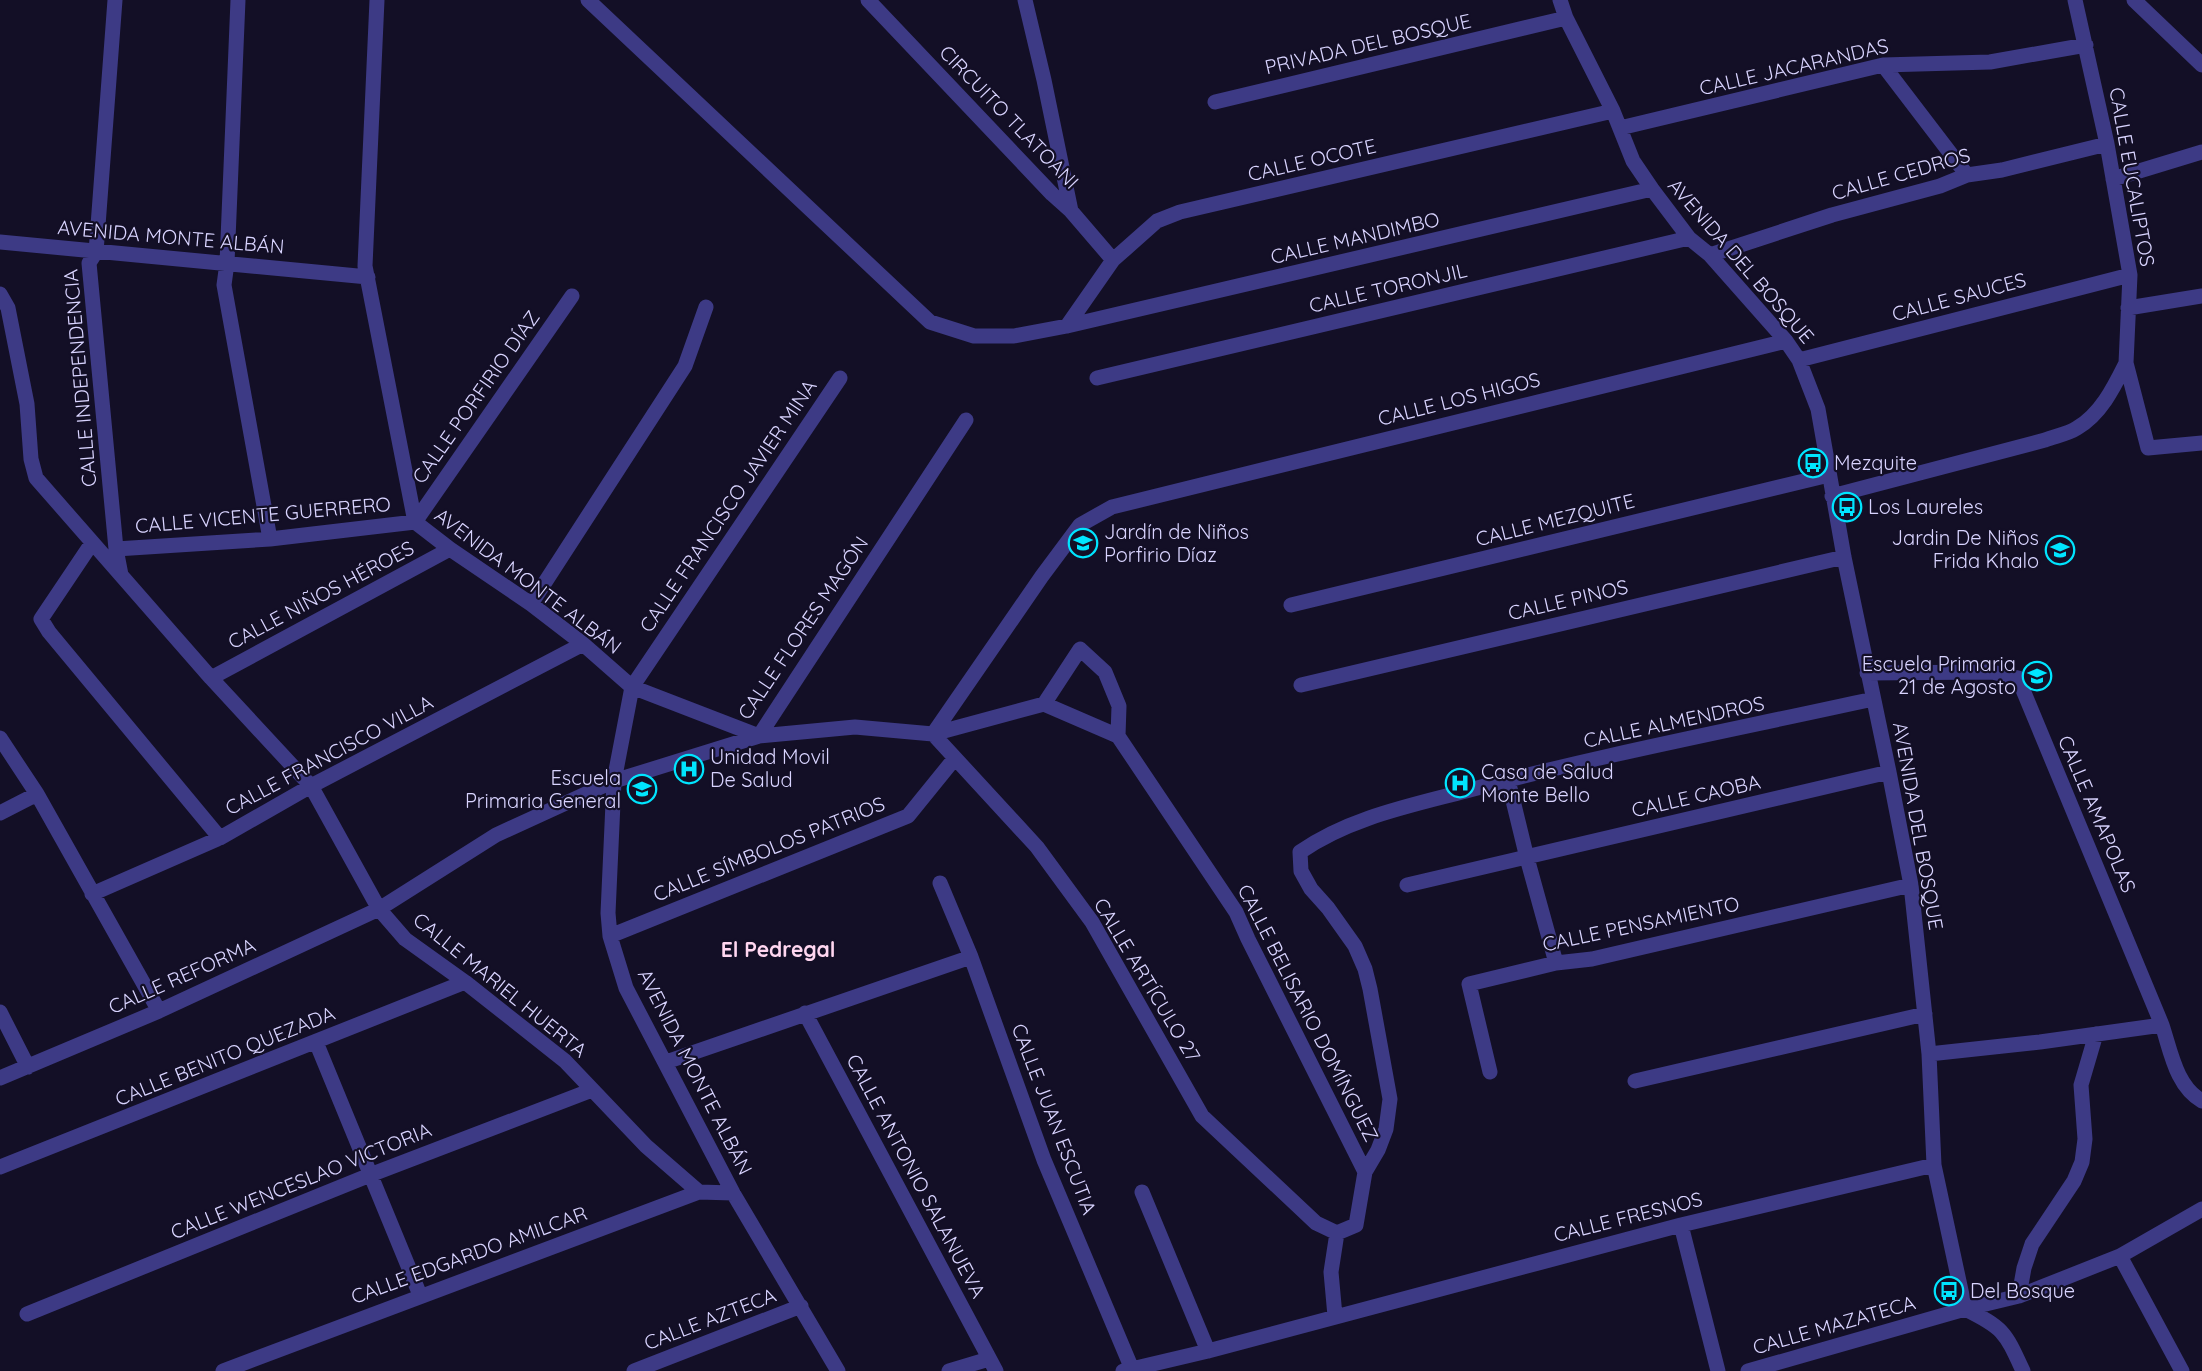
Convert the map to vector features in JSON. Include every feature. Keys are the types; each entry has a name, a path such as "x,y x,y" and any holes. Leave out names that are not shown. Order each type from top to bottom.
{"street":[{"name":"CALLE INDEPENDENCIA","path":"116,0 96,252 89,263 116,549 121,574"},
{"path":"238,0 227,263 224,285 270,539"},
{"name":"CALLE MANDIMBO","path":"588,0 930,322 974,336 1014,336 1067,326 1652,189"},
{"name":"CIRCUITO TLATOANI","path":"868,0 1044,186 1071,211"},
{"name":"CIRCUITO TLATOANI","path":"1024,0 1044,80 1071,211"},
{"name":"AVENIDA DEL BOSQUE","path":"1560,0 1566,18 1620,128 1633,161 1689,238 1710,255 1786,341 1799,360 1818,409 1832,496 1911,885 1929,1054 1934,1165 1965,1309"},
{"name":"CALLE EUCALIPTOS","path":"2075,0 2107,144 2130,274 2126,363"},
{"path":"2134,0 2202,65"},
{"path":"368,277 365,266 376,1"},
{"name":"PRIVADA DEL BOSQUE","path":"1215,102 1566,18"},
{"name":"CALLE JACARANDAS","path":"1620,128 1883,65 1990,62 2086,45"},
{"path":"1883,65 1967,175"},
{"name":"CALLE OCOTE","path":"1067,326 1113,260 1157,221 1180,212 1612,111"},
{"name":"CALLE CEDROS","path":"1710,255 1832,215 1940,186 1967,175 2002,170 2107,144"},
{"path":"2114,179 2202,152"},
{"path":"1071,211 1113,260"},
{"name":"CALLE TORONJIL","path":"1097,378 1689,238"},
{"name":"AVENIDA MONTE ALBÁN","path":"0,242 368,277 415,522 450,549 531,604 583,644 632,687 614,781 609,936 626,988 734,1194 838,1371"},
{"name":"CALLE SAUCES","path":"1799,360 2130,274"},
{"name":"CALLE MARIEL HUERTA","path":"0,294 8,308 27,404 36,478 132,589 311,786 379,909 405,939 465,982 565,1061 646,1146 699,1192"},
{"name":"CALLE PORFIRIO DÍAZ","path":"415,522 573,296"},
{"path":"2128,308 2202,296"},
{"path":"531,604 685,366 706,307"},
{"name":"CALLE LOS HIGOS","path":"933,734 1080,525 1112,507 1786,341"},
{"path":"2126,363 2148,448 2202,443"},
{"path":"1832,496 2045,440 2077,428 2108,398 2126,363"},
{"name":"CALLE FRANCISCO JAVIER MINA","path":"632,687 840,378"},
{"name":"CALLE FLORES MAGÓN","path":"379,909 496,835 614,781 759,736 966,420"},
{"name":"CALLE MEZQUITE","path":"1291,605 1829,475"},
{"name":"CALLE VICENTE GUERRERO","path":"116,549 270,539 415,522"},
{"path":"92,543 41,619 49,632 220,838"},
{"name":"CALLE NIÑOS HÉROES","path":"212,678 450,549"},
{"name":"CALLE PINOS","path":"1301,685 1844,557"},
{"name":"CALLE FRANCISCO VILLA","path":"92,894 220,838 311,786 583,644"},
{"path":"632,687 759,736 855,727 933,734 1044,704 1118,736 1119,706 1105,672 1080,649 1044,704"},
{"name":"CALLE AMAPOLAS","path":"1867,673 1992,672 2018,678 2162,1025 2181,1081 2191,1095 2202,1101"},
{"name":"CALLE ALMENDROS","path":"1365,1172 1378,1150 1386,1129 1390,1099 1370,989 1365,969 1355,946 1328,908 1311,889 1301,871 1300,852 1320,838 1380,814 1508,780 1873,699"},
{"name":"CALLE ARTÍCULO 27","path":"933,734 1037,847 1092,922 1202,1116 1316,1223 1336,1233"},
{"name":"CALLE BELISARIO DOMÍNGUEZ","path":"1118,736 1236,912 1365,1172 1356,1225 1336,1233"},
{"path":"0,738 37,794 159,1011"},
{"name":"CALLE SÍMBOLOS PATRIOS","path":"609,936 908,816 955,758"},
{"name":"CALLE CAOBA","path":"1407,885 1889,772"},
{"path":"1508,780 1556,963"},
{"path":"0,813 37,794"},
{"name":"CALLE JUAN ESCUTIA","path":"940,883 971,957 1044,1160 1127,1370"},
{"name":"CALLE PENSAMIENTO","path":"1490,1072 1469,984 1556,963 1592,959 1911,885"},
{"name":"CALLE REFORMA","path":"0,1078 159,1011 379,909"},
{"path":"666,1062 971,957"},
{"name":"CALLE BENITO QUEZADA","path":"0,1167 465,982"},
{"path":"0,1012 28,1066"},
{"name":"CALLE ANTONIO SALANUEVA","path":"806,1013 992,1365"},
{"path":"1635,1081 1925,1014"},
{"path":"1929,1054 2162,1025"},
{"path":"2019,1296 2024,1268 2032,1244 2074,1181 2082,1162 2085,1139 2081,1085 2096,1034"},
{"path":"316,1042 420,1295"},
{"name":"CALLE WENCESLAO VICTORIA","path":"27,1314 370,1175 592,1090"},
{"name":"CALLE FRESNOS","path":"1127,1370 1208,1351 1680,1225 1934,1165"},
{"name":"CALLE EDGARDO AMILCAR","path":"223,1371 699,1192 734,1194"},
{"path":"1143,1192 1208,1351"},
{"name":"CALLE MAZATECA","path":"1748,1371 1965,1309 2019,1296 2120,1256 2202,1209"},
{"path":"1680,1225 1718,1371"},
{"path":"1335,1316 1331,1272 1336,1233"},
{"path":"2120,1256 2182,1371"},
{"name":"CALLE AZTECA","path":"634,1371 801,1305"},
{"path":"1965,1309 1993,1323 2003,1332 2023,1371"},
{"path":"949,1371 992,1365"}],"place":[{"name":"Mezquite","path":"1813,463"},
{"name":"Los Laureles","path":"1847,507"},
{"name":"Jardín de Niños Porfirio Díaz","path":"1083,543"},
{"name":"Jardin De Niños Frida Khalo","path":"2060,550"},
{"name":"Escuela Primaria 21 de Agosto","path":"2037,676"},
{"name":"Unidad Movil De Salud","path":"689,769"},
{"name":"Casa de Salud Monte Bello","path":"1460,783"},
{"name":"Escuela Primaria General","path":"642,789"},
{"name":"Del Bosque","path":"1949,1291"}],"district":[{"name":"El Pedregal","path":"778,950"}]}
